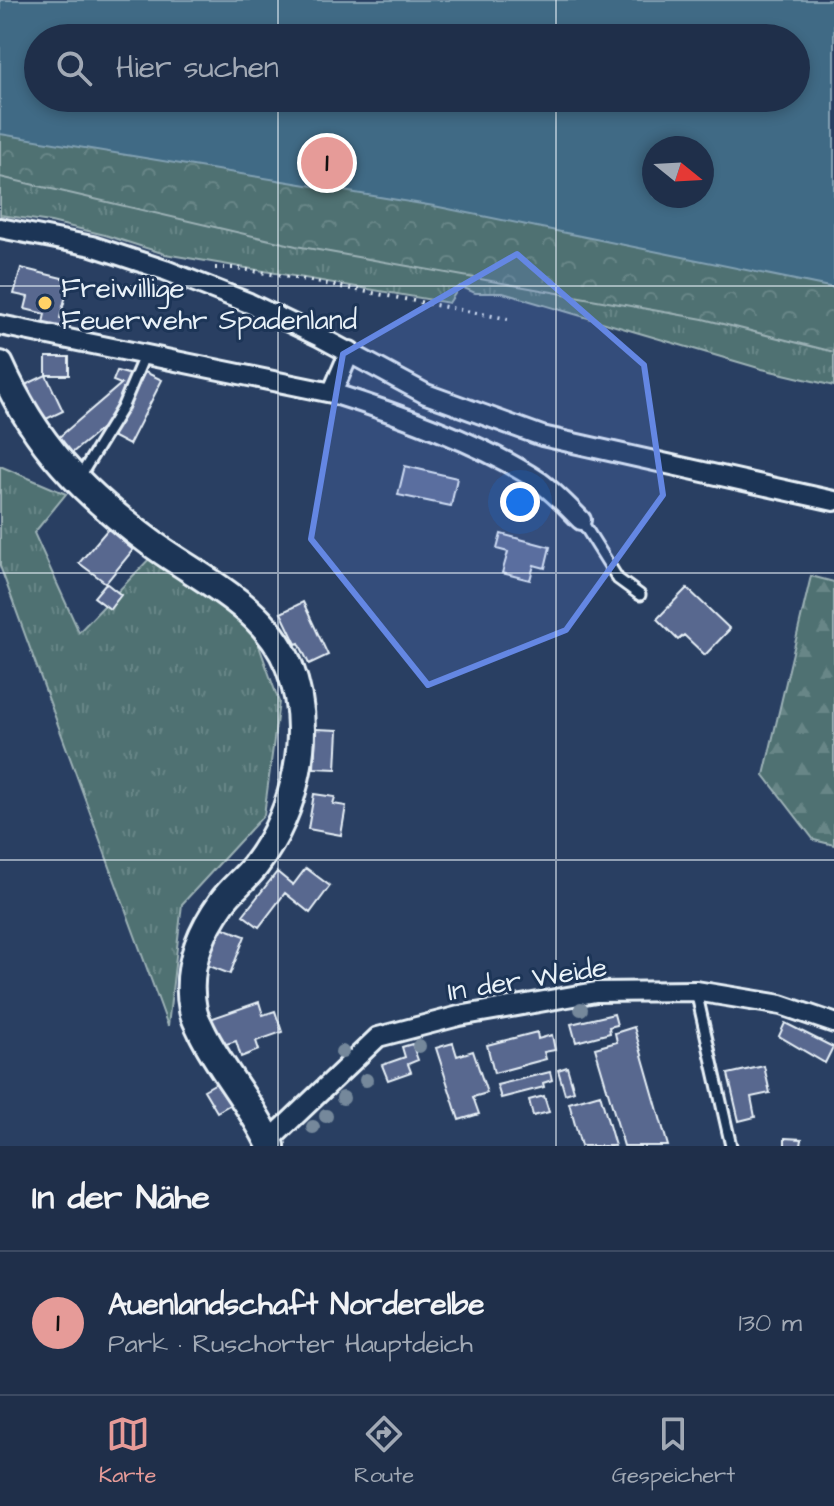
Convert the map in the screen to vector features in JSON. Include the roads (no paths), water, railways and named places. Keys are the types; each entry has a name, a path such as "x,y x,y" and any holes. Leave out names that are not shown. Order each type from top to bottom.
{"street":[{"path":"0,228 92,246 165,270 249,303 350,351 426,394 542,436 834,501"},
{"path":"0,325 332,393 411,421 497,458 544,485 581,520"},
{"path":"332,393 350,351"},
{"path":"0,365 16,402 41,441 77,482 152,544 242,603 269,632 289,666 300,713 298,768 282,824 254,867 222,900 198,941 190,977 193,1012 213,1054 270,1143"},
{"name":"In der Weide","path":"270,1143 378,1037 459,1016 596,992 696,991 781,1005 834,1023"}],"lane":[{"path":"77,482 122,408 145,354"},
{"path":"581,520 618,579 640,595"},
{"path":"696,991 731,1146"}],"water":[{"path":"0,0 834,0 834,288 434,206 0,134"}],"place":[{"name":"Auenlandschaft Norderelbe","path":"327,163"},
{"name":"Freiwillige Feuerwehr Spadenland","path":"45,303"}]}
